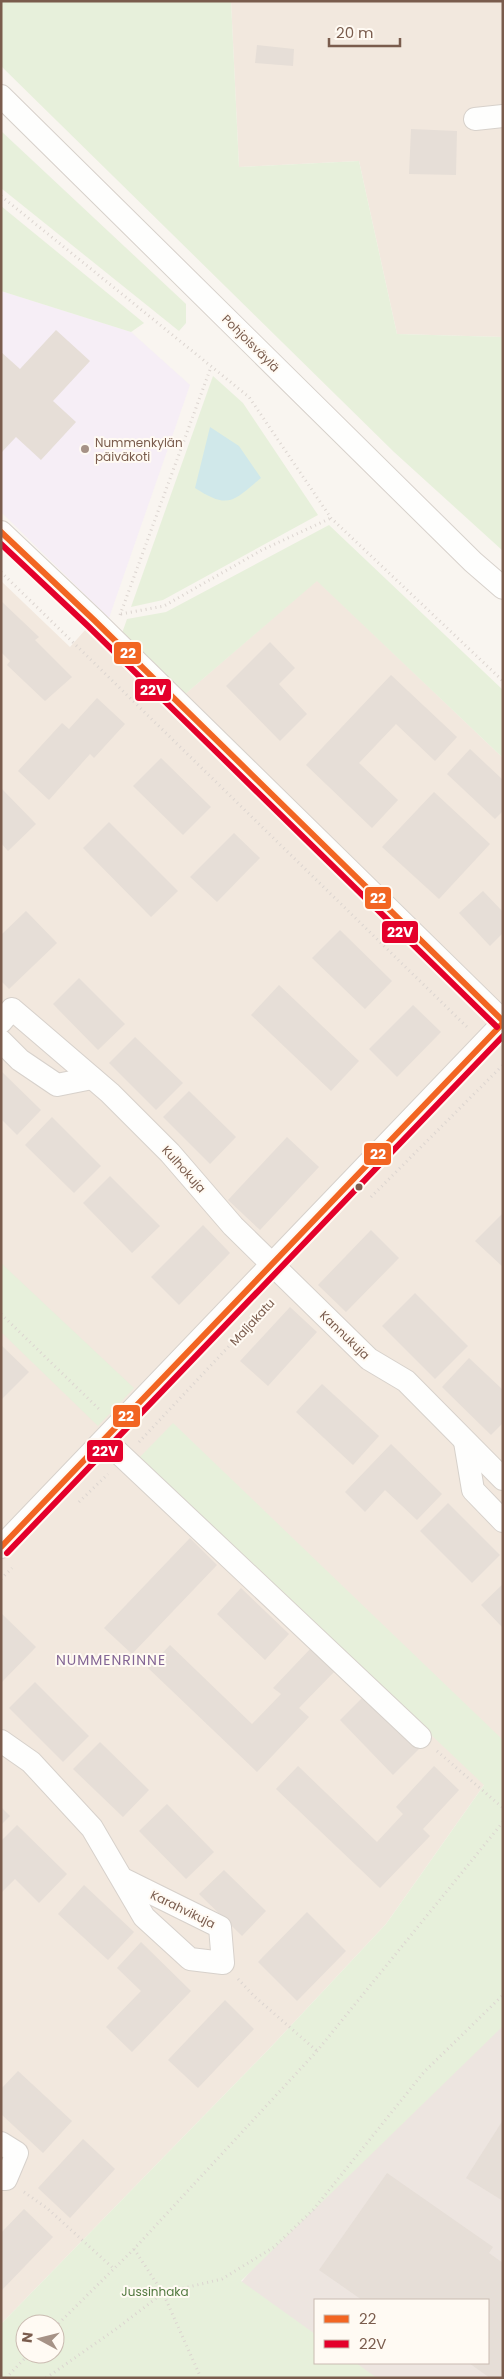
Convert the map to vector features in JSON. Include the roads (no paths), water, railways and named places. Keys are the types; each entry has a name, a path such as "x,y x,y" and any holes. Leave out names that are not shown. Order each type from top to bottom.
{"street":[{"name":"Pohjoisväylä","path":"1,96 473,562 503,588"},
{"path":"475,118 503,116"},
{"path":"1,532 112,638 503,1022"},
{"name":"Kulhokuja","path":"1,1022 12,1009 92,1078 170,1153 234,1226 272,1264"},
{"name":"Maljakatu","path":"1,1547 503,1022"},
{"path":"1,1041 20,1060 57,1085 92,1078"},
{"name":"Kannukuja","path":"272,1264 368,1359 406,1382 503,1479"},
{"path":"111,1433 125,1458 420,1737"},
{"path":"465,1442 473,1490 503,1521"},
{"name":"Karahvikuja","path":"1,1741 31,1762 92,1828 144,1917 190,1959 223,1963 220,1927 123,1879"},
{"path":"1,2143 17,2153 4,2179"}],"water":[{"path":"210,427 239,446 261,478 237,497 230,500 216,499 195,488"}],"place":[{"name":"Nummenkylän päiväkoti","path":"85,449"}],"district":[{"name":"NUMMENRINNE","path":"111,1660"}],"park label":[{"name":"Jussinhaka","path":"155,2291"}]}
